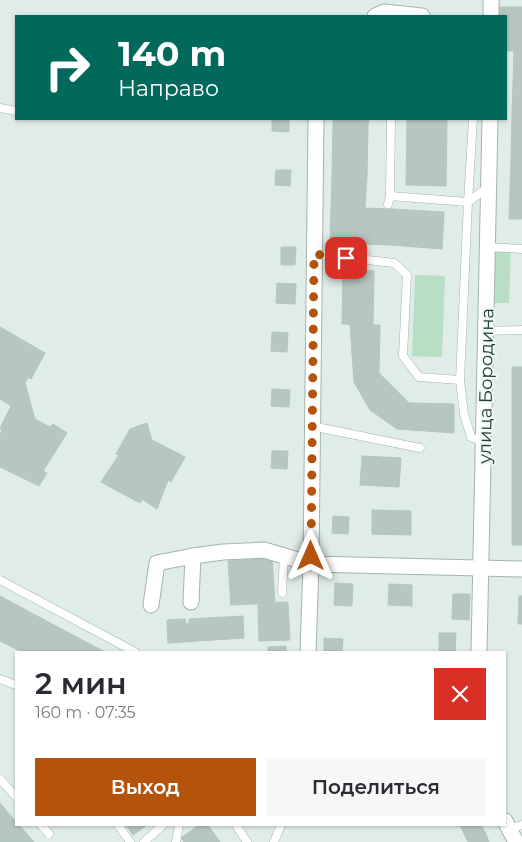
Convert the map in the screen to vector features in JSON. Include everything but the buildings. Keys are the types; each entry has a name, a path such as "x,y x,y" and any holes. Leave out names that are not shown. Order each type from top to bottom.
{"street":[{"path":"491,0 491,15"},
{"path":"377,15 384,12 412,15"},
{"path":"308,651 311,564 311,426 316,120"},
{"name":"улица Бородина","path":"479,651 485,442 490,120"},
{"path":"151,605 157,563 223,552 264,550 311,564 522,569"},
{"path":"191,602 193,556"}],"lane":[{"path":"0,108 15,111"},
{"path":"388,204 390,196 391,120"},
{"path":"473,120 460,380 464,414 470,437 485,442"},
{"path":"390,196 468,202 489,186"},
{"path":"488,247 522,249"},
{"path":"314,254 394,263 407,275 402,356 419,377 460,380"},
{"path":"486,331 522,330"},
{"path":"311,426 420,448"},
{"path":"282,593 284,556"},
{"path":"0,580 132,651"},
{"path":"0,679 15,685"},
{"path":"0,779 15,796"},
{"path":"42,826 49,834"},
{"path":"119,826 130,842"},
{"path":"144,842 162,826"},
{"path":"176,842 179,826"},
{"path":"237,826 247,842"},
{"path":"274,842 281,826"}],"green space":[{"path":"492,246 511,247 509,303 489,303"},
{"path":"415,275 445,276 442,357 412,356"}],"route":[{"path":"311,556 314,254 346,258"}]}
